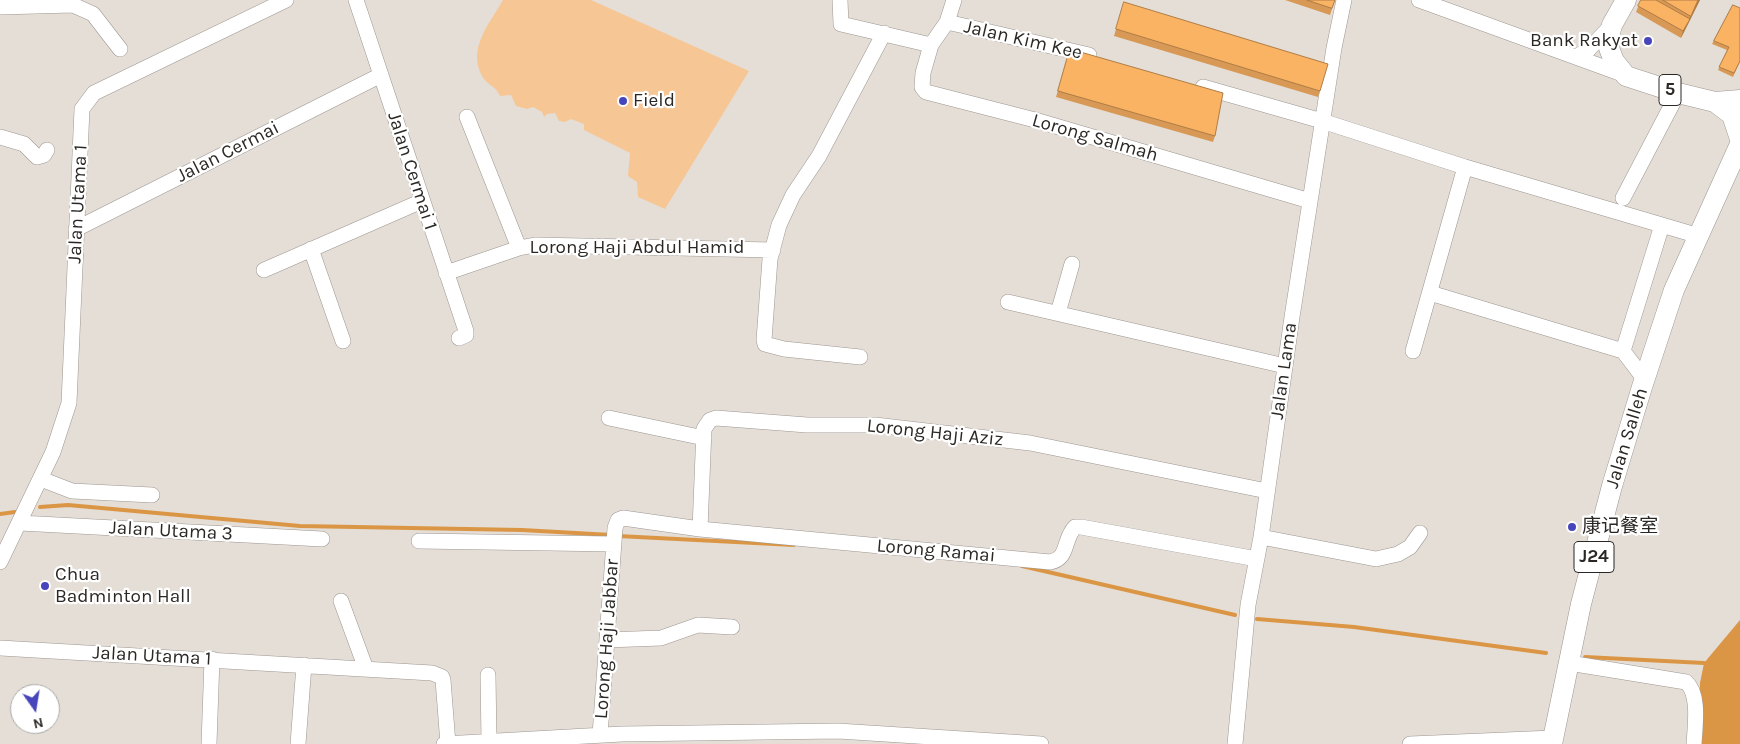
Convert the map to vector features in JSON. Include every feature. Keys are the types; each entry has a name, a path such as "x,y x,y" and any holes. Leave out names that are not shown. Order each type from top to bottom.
{"main road":[{"path":"1626,0 1612,25 1609,36 1611,55 1626,76"},
{"name":"5","path":"1626,76 1678,93 1715,102 1740,100"},
{"name":"5","path":"1715,102 1732,115 1740,138"},
{"name":"Jalan Salleh","path":"1552,741 1580,604 1612,486 1645,380 1674,290 1740,144"}],"street":[{"name":"Jalan Utama 1","path":"0,562 53,452 69,403 82,109 94,93 286,0"},
{"name":"Jalan Cermai 1","path":"356,0 466,331 466,335 459,338"},
{"path":"840,0 841,24 931,45 947,22"},
{"name":"Jalan Kim Kee","path":"954,0 947,22 1059,47 1107,61"},
{"name":"Jalan Lama","path":"1234,744 1248,605 1261,537 1322,121 1344,0"},
{"path":"1419,0 1626,76"},
{"path":"0,7 73,5 93,14 120,49"},
{"path":"1576,57 1589,49 1612,25"},
{"path":"860,357 784,349 764,342 773,250 779,225 793,195 819,156 884,34"},
{"name":"Lorong Salmah","path":"931,45 923,73 922,87 926,92 1035,120 1310,201"},
{"name":"Jalan Cermai","path":"76,229 381,76"},
{"path":"1184,82 1322,121 1465,167 1699,236"},
{"path":"1623,198 1678,93"},
{"path":"467,117 519,248"},
{"path":"0,137 24,144 37,157 40,157 47,150"},
{"path":"1413,351 1465,167"},
{"path":"264,270 422,201"},
{"path":"1623,351 1662,225"},
{"name":"Lorong Haji Abdul Hamid","path":"446,273 519,248 545,245 773,250"},
{"path":"311,250 343,341"},
{"path":"1058,313 1072,264"},
{"path":"1430,294 1623,351 1645,380"},
{"path":"1008,302 1285,366"},
{"path":"609,418 704,438"},
{"name":"Lorong Haji Aziz","path":"700,530 704,438 706,425 716,418 807,424 875,425 1030,443 1267,491"},
{"path":"41,479 72,491 152,495"},
{"name":"Lorong Ramai","path":"614,536 618,520 623,518 700,530 1050,562 1058,561 1062,556 1071,531 1075,527 1081,527 1257,559"},
{"name":"Jalan Utama 3","path":"20,523 322,539"},
{"path":"1261,537 1376,559 1398,554 1410,547 1420,533"},
{"path":"419,541 614,536"},
{"name":"Lorong Haji Jabbar","path":"600,735 614,536"},
{"path":"341,601 366,669"},
{"path":"607,640 661,638 698,625 732,627"},
{"name":"Jalan Utama 1","path":"0,648 432,673 442,677 448,744"},
{"path":"208,744 212,660"},
{"path":"1569,664 1686,682 1690,685 1694,697 1694,744"},
{"path":"298,744 304,665"},
{"path":"488,676 489,742"},
{"path":"444,744 553,741 600,735 642,739 838,731 1041,744"},
{"path":"1410,744 1552,741"}],"shaded area":[{"name":"Field","path":"503,0 591,0 749,71 665,209 638,197 637,182 628,176 630,153 584,130 584,124 571,119 565,122 559,121 555,113 547,114 544,117 542,112 533,107 527,109 516,106 511,95 500,96 497,90 484,79 478,66 479,46 482,36"},
{"path":"1740,620 1740,744 1698,744 1700,683 1704,663"}],"building":[{"path":"1307,0 1335,0 1332,8"},
{"path":"1641,0 1656,0 1690,19 1683,31 1638,6"},
{"path":"1663,0 1698,0 1691,16"},
{"path":"1124,2 1328,64 1320,91 1116,29"},
{"path":"1733,5 1740,8 1740,61 1734,73 1719,67 1729,47 1714,41"},
{"path":"1070,49 1223,93 1215,136 1058,91"}],"waterway":[{"path":"40,507 68,505 300,526 522,530 611,535"},
{"path":"0,514 15,512"},
{"path":"618,536 794,545"},
{"path":"1022,566 1235,615"},
{"path":"1257,619 1354,627 1546,653"},
{"path":"1585,657 1704,663"}],"place":[{"name":"Bank Rakyat","path":"1648,41"},
{"name":"Field","path":"623,101"},
{"name":"康记餐室","path":"1572,527"},
{"name":"Chua Badminton Hall","path":"45,586"}]}
